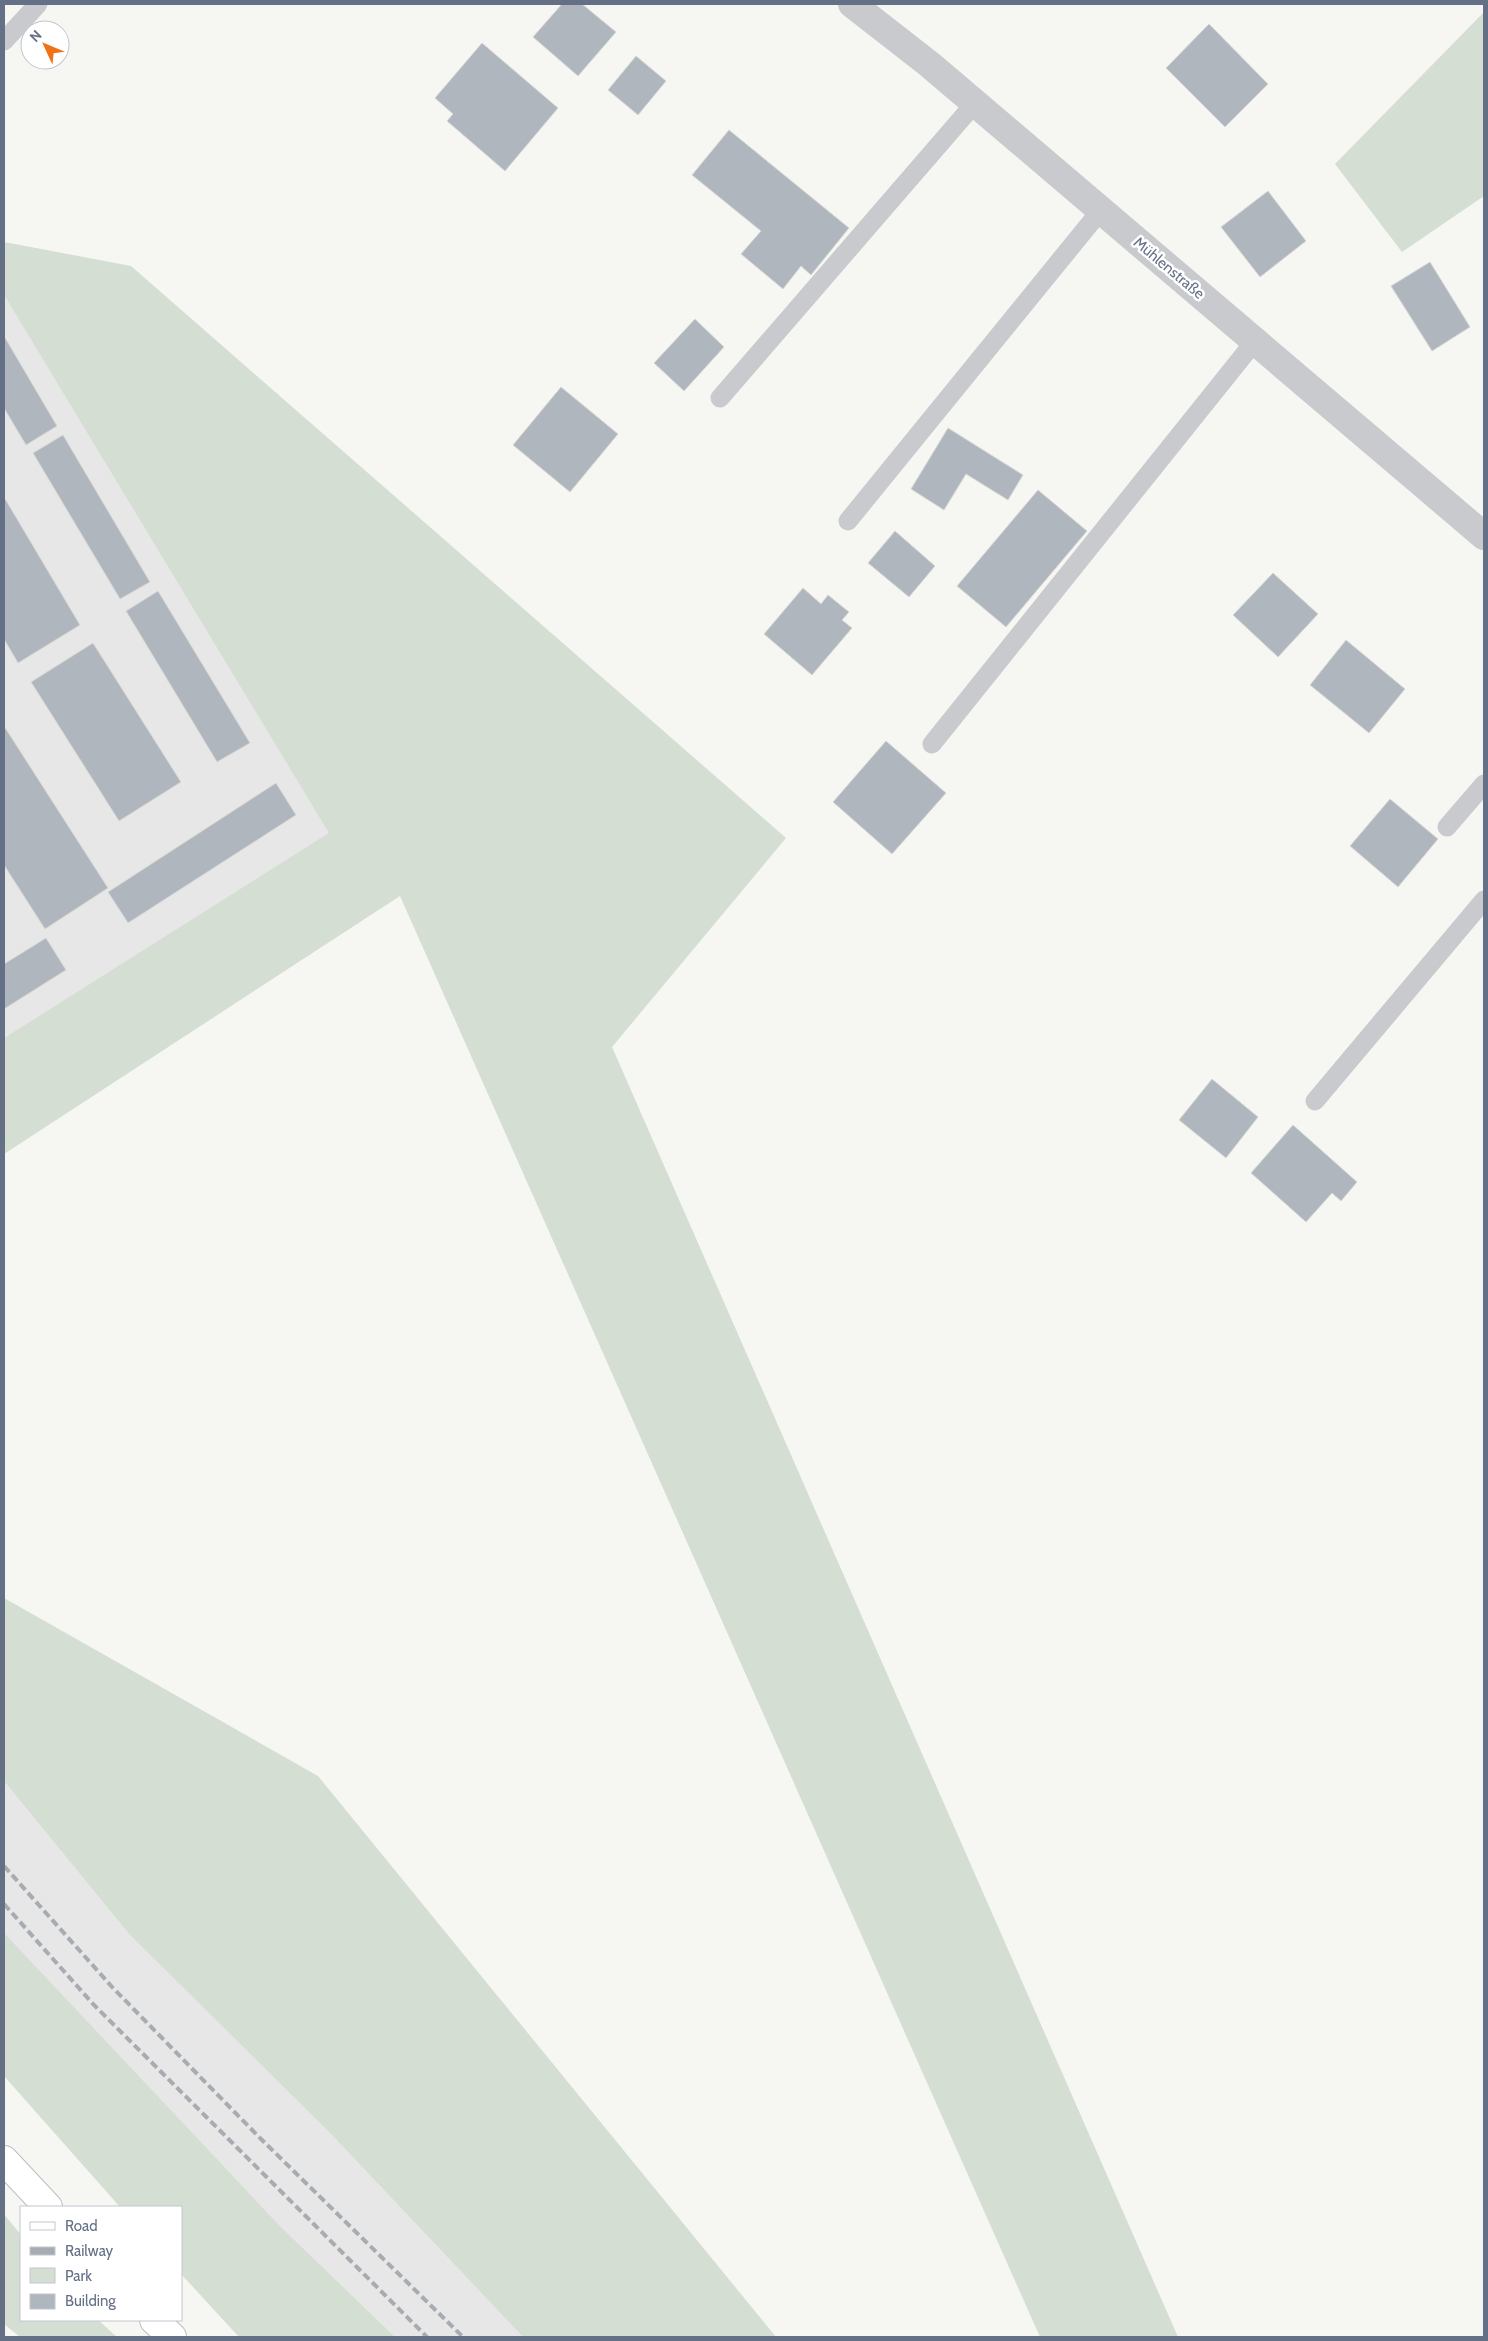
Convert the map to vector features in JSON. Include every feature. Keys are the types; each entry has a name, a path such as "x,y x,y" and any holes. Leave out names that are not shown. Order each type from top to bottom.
{"main road":[{"path":"4,2160 47,2206"},
{"path":"155,2321 172,2337"}],"street":[{"name":"Mühlenstraße","path":"852,4 929,64 1484,536"}],"lane":[{"path":"4,41 38,4"},
{"path":"720,398 975,103"},
{"path":"848,521 1101,210"},
{"path":"932,744 1255,341"},
{"path":"1447,827 1484,784"},
{"path":"1315,1101 1484,900"}],"shaded area":[{"path":"4,295 330,833 4,1038"},
{"path":"4,1781 129,1934 331,2134 523,2337 395,2337 280,2226 13,1944 4,1933"}],"green space":[{"path":"1484,12 1484,196 1402,252 1335,164"},
{"path":"4,242 131,266 786,838 612,1047 1178,2337 1040,2337 400,896 4,1154 4,1038 329,833 4,295"},
{"path":"4,1598 318,1776 776,2337 523,2337 331,2134 129,1934 4,1781"},
{"path":"4,1933 280,2226 395,2337 239,2337 182,2275 182,2206 119,2206 4,2076"},
{"path":"4,2214 20,2234 20,2321 99,2321 117,2337 20,2337 4,2324"}],"building":[{"path":"562,4 582,4 616,32 578,76 533,37"},
{"path":"1209,24 1268,84 1225,127 1166,68"},
{"path":"482,43 558,108 505,171 447,121 453,114 435,98"},
{"path":"636,56 666,81 638,115 608,90"},
{"path":"729,130 849,228 811,275 801,266 783,289 741,254 761,231 692,175"},
{"path":"1268,191 1306,241 1260,277 1221,227"},
{"path":"1430,262 1470,327 1432,351 1391,286"},
{"path":"695,319 724,347 684,391 654,363"},
{"path":"4,336 57,426 26,445 4,408"},
{"path":"561,387 618,434 570,492 513,445"},
{"path":"948,428 1023,475 1008,500 966,474 944,510 911,489"},
{"path":"63,435 150,582 120,599 33,453"},
{"path":"1038,490 1087,531 1006,627 957,586"},
{"path":"4,497 80,625 18,663 4,639"},
{"path":"895,531 935,566 909,597 868,563"},
{"path":"1273,573 1318,614 1278,657 1233,615"},
{"path":"803,588 821,604 828,595 849,612 842,620 852,628 812,675 764,634"},
{"path":"158,591 250,743 217,762 126,611"},
{"path":"1346,640 1405,689 1369,733 1310,685"},
{"path":"93,643 181,782 119,821 31,682"},
{"path":"4,726 108,888 45,929 4,865"},
{"path":"886,741 946,793 892,854 833,802"},
{"path":"276,783 296,815 128,923 108,892"},
{"path":"1390,799 1438,839 1398,887 1350,846"},
{"path":"46,938 66,970 4,1009 4,964"},
{"path":"1212,1079 1258,1117 1226,1158 1179,1120"},
{"path":"1293,1125 1357,1182 1341,1201 1332,1193 1306,1222 1251,1173"}],"railway":[{"path":"4,1866 113,1988 261,2139 463,2337"},
{"path":"4,1904 94,2005 427,2337"}]}
